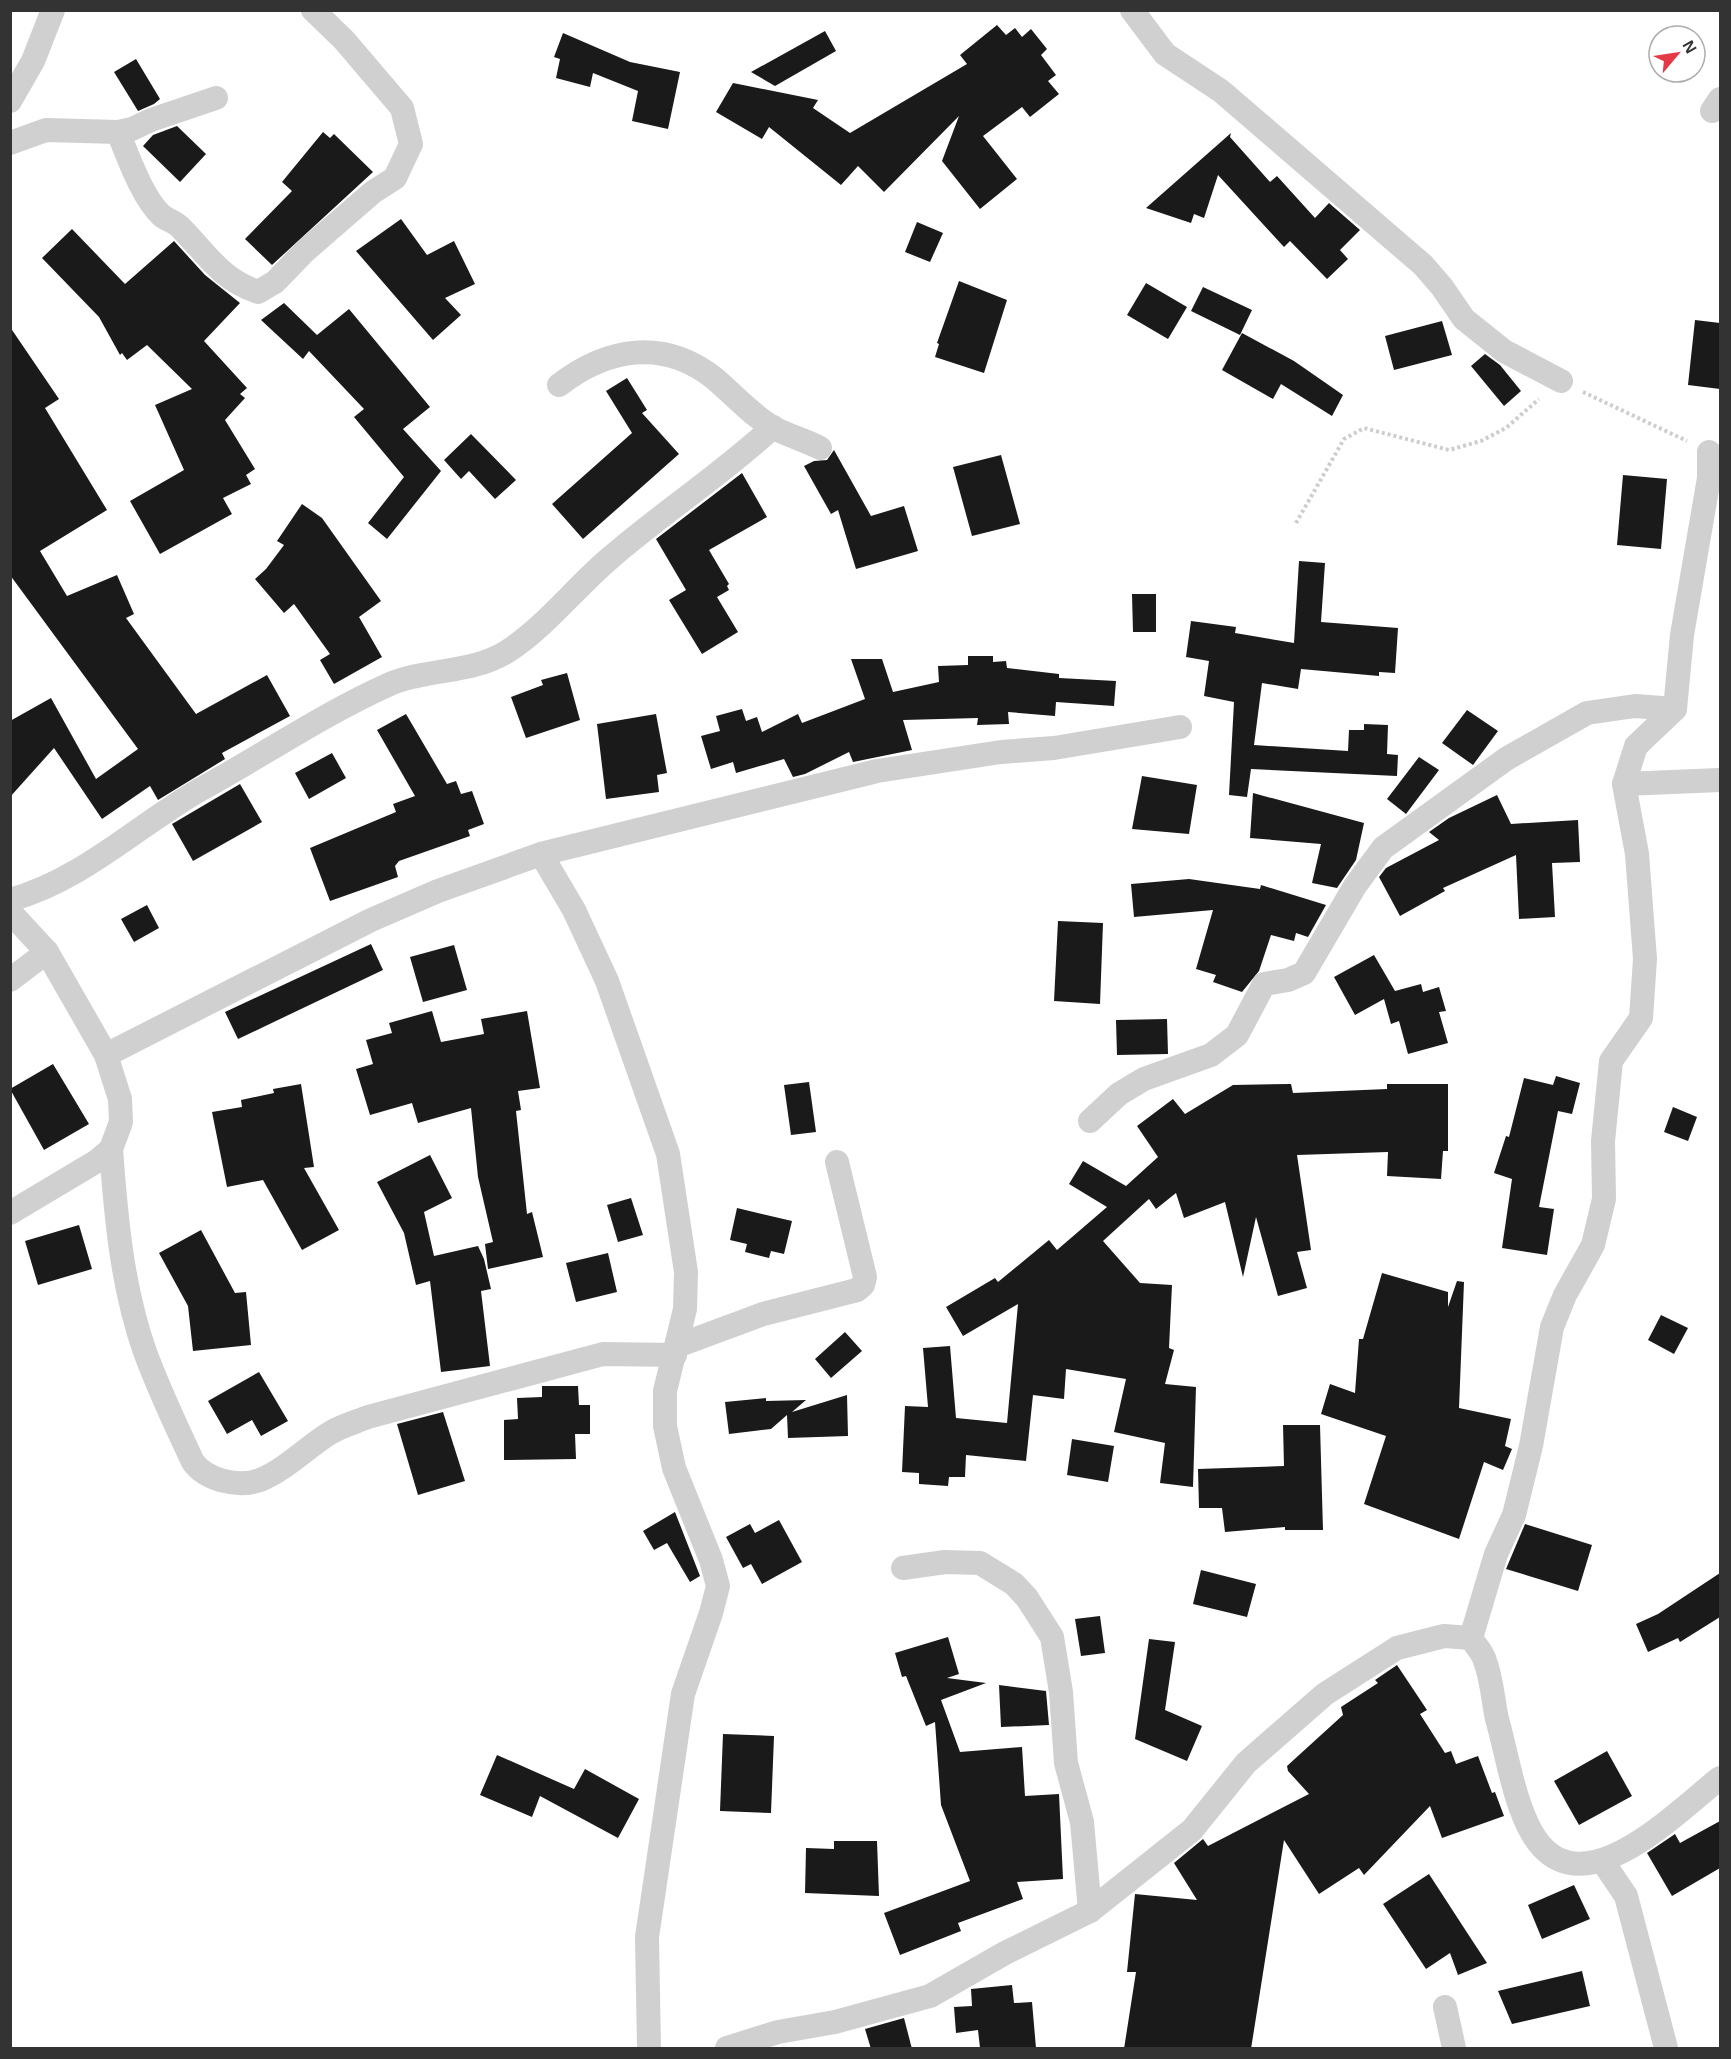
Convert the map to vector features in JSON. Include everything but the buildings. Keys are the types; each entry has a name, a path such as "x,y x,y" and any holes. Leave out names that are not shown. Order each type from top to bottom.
{"street":[{"path":"10,101 33,61 53,10"},
{"path":"118,132 136,172 161,214 179,225 212,264 237,285 258,292 275,282 305,250 374,192 395,178 411,144 402,108 344,40 313,10"},
{"path":"1132,10 1164,54 1221,91 1423,265 1442,287 1464,319 1504,351 1561,381"},
{"path":"10,143 46,130 118,132 132,129 151,120 216,98"},
{"path":"559,385 575,372 605,358 644,351 678,356 711,376 773,428 820,448"},
{"path":"10,900 40,889 118,847 176,803 347,706 393,683 482,664 509,650 568,600 607,560 735,462 773,428"},
{"path":"1709,452 1709,478 1682,635 1675,709 1636,746 1624,784 1637,854 1643,916 1645,959 1641,1018 1611,1061 1603,1141 1604,1198 1593,1245 1565,1295 1552,1327 1531,1446 1514,1515 1496,1554 1471,1638 1485,1660 1515,1787 1531,1832 1545,1853 1570,1865 1603,1862 1648,1836 1720,1778"},
{"path":"1090,1121 1119,1094 1144,1079 1211,1055 1237,1035 1264,984 1288,980 1304,973 1355,886 1383,848 1452,795 1506,759 1587,713 1635,706 1675,709"},
{"path":"106,1055 371,920 438,891 541,854 877,771 1001,752 1054,748 1180,727"},
{"path":"1624,784 1720,780"},
{"path":"541,854 574,910 607,981 668,1154 686,1272 685,1309 665,1391 665,1426 674,1468 711,1560 718,1586 683,1694 647,1937 649,2049"},
{"path":"10,912 47,952 106,1055 120,1099 121,1122 111,1149 121,1248 145,1351 193,1462 200,1473 216,1479 232,1482 259,1480 332,1432 368,1417 603,1354 676,1350 763,1314 857,1290 863,1285 865,1278 837,1162"},
{"path":"10,980 47,952"},
{"path":"10,1213 97,1161 111,1149"},
{"path":"903,1568 945,1563 980,1563 1014,1584 1027,1598 1052,1637 1061,1692 1066,1763 1082,1822 1090,1911"},
{"path":"727,2049 778,2032 835,2022 930,1996 1005,1953 1090,1911 1192,1830 1246,1764 1325,1694 1396,1648 1444,1636 1471,1638"},
{"path":"1603,1862 1626,1896 1666,2049"},
{"path":"1445,2007 1454,2049"}],"path":[{"path":"1296,523 1344,439 1364,428 1449,450 1481,441 1506,428 1561,381 1709,452"}]}
